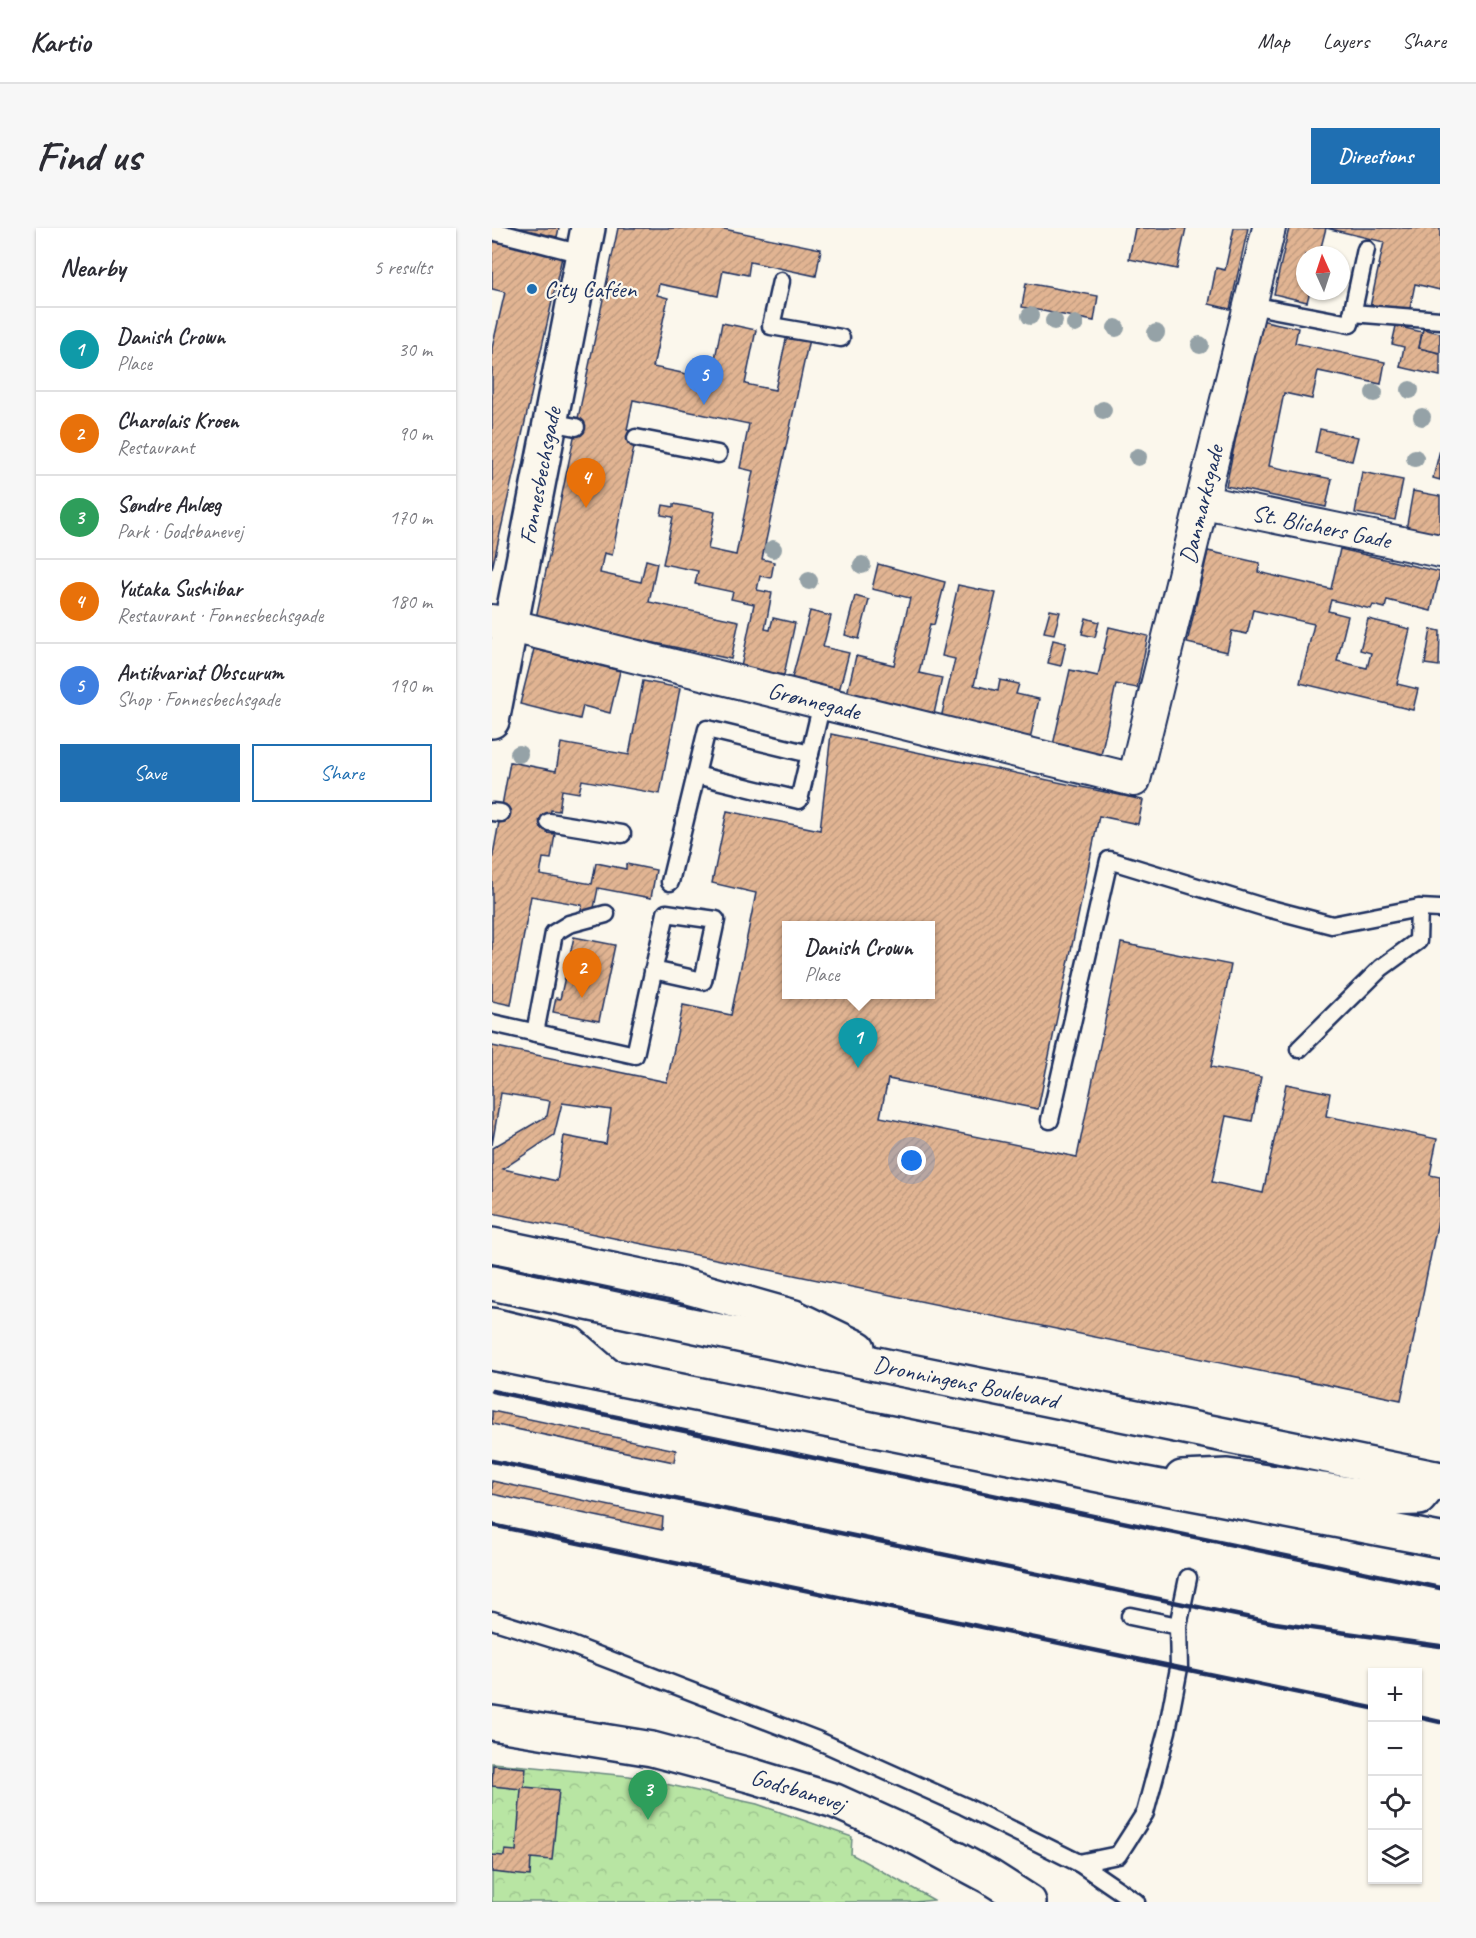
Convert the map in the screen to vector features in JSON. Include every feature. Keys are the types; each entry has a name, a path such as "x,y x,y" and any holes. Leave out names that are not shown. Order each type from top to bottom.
{"main road":[{"name":"Fonnesbechsgade","path":"492,721 502,623 563,424 585,241"},
{"path":"492,1245 674,1283 794,1317 900,1369"},
{"name":"Dronningens Boulevard","path":"492,1283 900,1369 1439,1476"},
{"path":"492,1325 571,1344 610,1377"},
{"path":"492,1353 1129,1481 1440,1540"},
{"path":"1129,1481 1227,1476 1384,1499 1419,1498 1439,1476"},
{"name":"Godsbanevej","path":"492,1723 651,1749 835,1801 916,1838 990,1876 1029,1902"},
{"name":"Godsbanevej","path":"492,1739 548,1733"}],"street":[{"name":"Danmarksgade","path":"1134,780 1204,502 1269,228"},
{"name":"St. Blichers Gade","path":"1204,502 1440,551"},
{"name":"Grønnegade","path":"502,623 1134,780"}],"lane":[{"path":"492,231 585,241"},
{"path":"1251,305 1350,324 1365,249"},
{"path":"781,282 771,326 841,338"},
{"path":"1352,313 1440,320"},
{"path":"636,438 718,454"},
{"path":"696,776 799,800 822,703"},
{"path":"670,882 707,729 810,754"},
{"path":"549,822 622,834"},
{"path":"1050,1120 1109,860 1263,907 1332,925 1419,908 1440,909"},
{"path":"1299,1049 1381,968 1418,941 1419,908"},
{"path":"492,1023 635,1055 653,970 666,913 716,920 703,981 653,970"},
{"path":"535,1033 554,933 569,924 606,914"},
{"path":"1080,1863 1118,1855 1145,1813 1167,1731 1179,1668 1178,1626 1188,1578"},
{"path":"1130,1616 1178,1626"},
{"path":"492,1620 566,1643 817,1740 964,1806 1080,1863 1136,1902"}],"green space":[{"path":"492,1763 629,1776 757,1804 852,1837 851,1854 934,1900 914,1902 492,1902"}],"building":[{"path":"516,228 559,228 557,237"},
{"path":"618,228 719,228 821,249 816,276 750,262 748,275 723,270 718,296 659,284 657,295 668,298 653,367 711,379 722,323 756,330 745,384 775,390 787,335 809,339 762,559 774,562 771,578 760,576 757,590 772,593 765,629 770,630 773,618 795,623 784,675 741,667 754,604 731,599 733,592 695,584 698,571 663,564 673,517 661,515 663,505 674,507 674,504 715,512 708,549 736,555 753,471 740,468 749,424 633,400 627,430 637,432 612,555 604,553 600,573 641,582 646,560 657,563 649,602 739,621 731,659 536,618"},
{"path":"1135,228 1186,228 1177,269 1129,259"},
{"path":"1234,228 1248,228 1230,309 1209,304 1216,268 1225,270"},
{"path":"1289,228 1326,228 1321,246 1296,246 1296,299 1274,294"},
{"path":"1326,228 1440,228 1440,290 1415,284 1409,313 1370,307 1384,242"},
{"path":"492,241 562,257 492,569 492,348 505,292 492,289"},
{"path":"1026,283 1098,296 1094,321 1022,307"},
{"path":"1260,320 1298,328 1295,343 1385,362 1381,384 1318,371 1312,399 1284,393 1269,466 1332,479 1326,507 1226,486"},
{"path":"1396,326 1422,332 1419,348 1440,353 1440,376 1400,367 1404,347 1392,344"},
{"path":"1423,329 1440,333 1440,353 1419,348"},
{"path":"1320,429 1358,437 1352,461 1315,453"},
{"path":"1440,450 1440,480 1433,478"},
{"path":"1362,472 1403,480 1395,520 1355,513"},
{"path":"1413,491 1440,496 1440,536 1406,530"},
{"path":"1340,549 1440,572 1431,611 1387,600 1385,608 1373,605 1371,609 1331,600 1328,611 1348,616 1337,661 1367,668 1371,653 1360,650 1368,619 1410,629 1397,684 1418,689 1413,710 1300,683 1314,624 1253,610 1247,634 1232,631 1227,652 1187,643 1208,551 1260,563 1258,572 1331,589"},
{"path":"878,564 945,582 934,625 930,624 919,673 942,678 934,714 847,694 856,656 894,665 910,598 872,589"},
{"path":"958,585 996,593 974,685 998,691 1000,680 1019,684 1016,694 1039,699 1030,739 941,718 955,659 942,656"},
{"path":"855,596 869,600 859,639 845,635"},
{"path":"1050,610 1060,612 1054,634 1044,632"},
{"path":"810,611 831,616 823,647 849,653 839,691 792,678"},
{"path":"1086,618 1099,622 1095,637 1082,634"},
{"path":"1109,627 1148,636 1137,688 1116,684 1101,755 1053,745 1070,670 1098,676"},
{"path":"1431,629 1440,631 1439,666 1425,664"},
{"path":"1053,640 1066,643 1061,666 1048,663"},
{"path":"534,649 620,671 610,713 583,706 580,719 520,704"},
{"path":"643,681 680,688 660,794 582,780 579,793 562,790 559,811 551,810 547,833 555,834 551,859 543,858 540,875 592,884 596,863 626,869 626,864 656,870 651,898 598,888 593,913 581,911 582,905 531,896 511,1005 492,1001 492,860 510,762 556,771 561,743 629,755"},
{"path":"831,734 1143,800 1138,824 1099,816 1038,1109 888,1079 880,1117 1077,1157 1121,943 1231,965 1211,1067 1261,1077 1252,1121 1226,1116 1212,1182 1263,1193 1286,1084 1330,1093 1326,1116 1437,1139 1430,1175 1440,1177 1440,1211 1401,1400 492,1213 492,1148 547,1116 550,1101 501,1093 492,1145 492,1046 667,1082 683,1005 731,1015 756,893 712,883 727,811 820,830","holes":["562,1103 611,1110 606,1144 564,1136 557,1181 503,1169 554,1135"]},
{"path":"574,937 615,945 599,1021 553,1012 556,998 560,999"},
{"path":"492,1411 676,1450 674,1462 492,1424"},
{"path":"492,1481 663,1517 662,1530 492,1494"},
{"path":"493,1765 526,1768 524,1787 559,1790 552,1860 531,1858 530,1876 492,1872 492,1855 504,1856 505,1850 516,1851 521,1789 492,1786"}],"railway":[{"path":"492,1391 1440,1588"},
{"path":"492,1461 1275,1623 1440,1646"},
{"path":"492,1525 1368,1707"},
{"path":"1422,1718 1440,1722"}],"place":[{"name":"City Caféen","path":"532,289"},
{"name":"Antikvariat Obscurum","path":"704,405"},
{"name":"Yutaka Sushibar","path":"586,508"},
{"name":"Charolais Kroen","path":"582,998"},
{"name":"Danish Crown","path":"858,1068"},
{"name":"Søndre Anlæg","path":"648,1820"}]}
